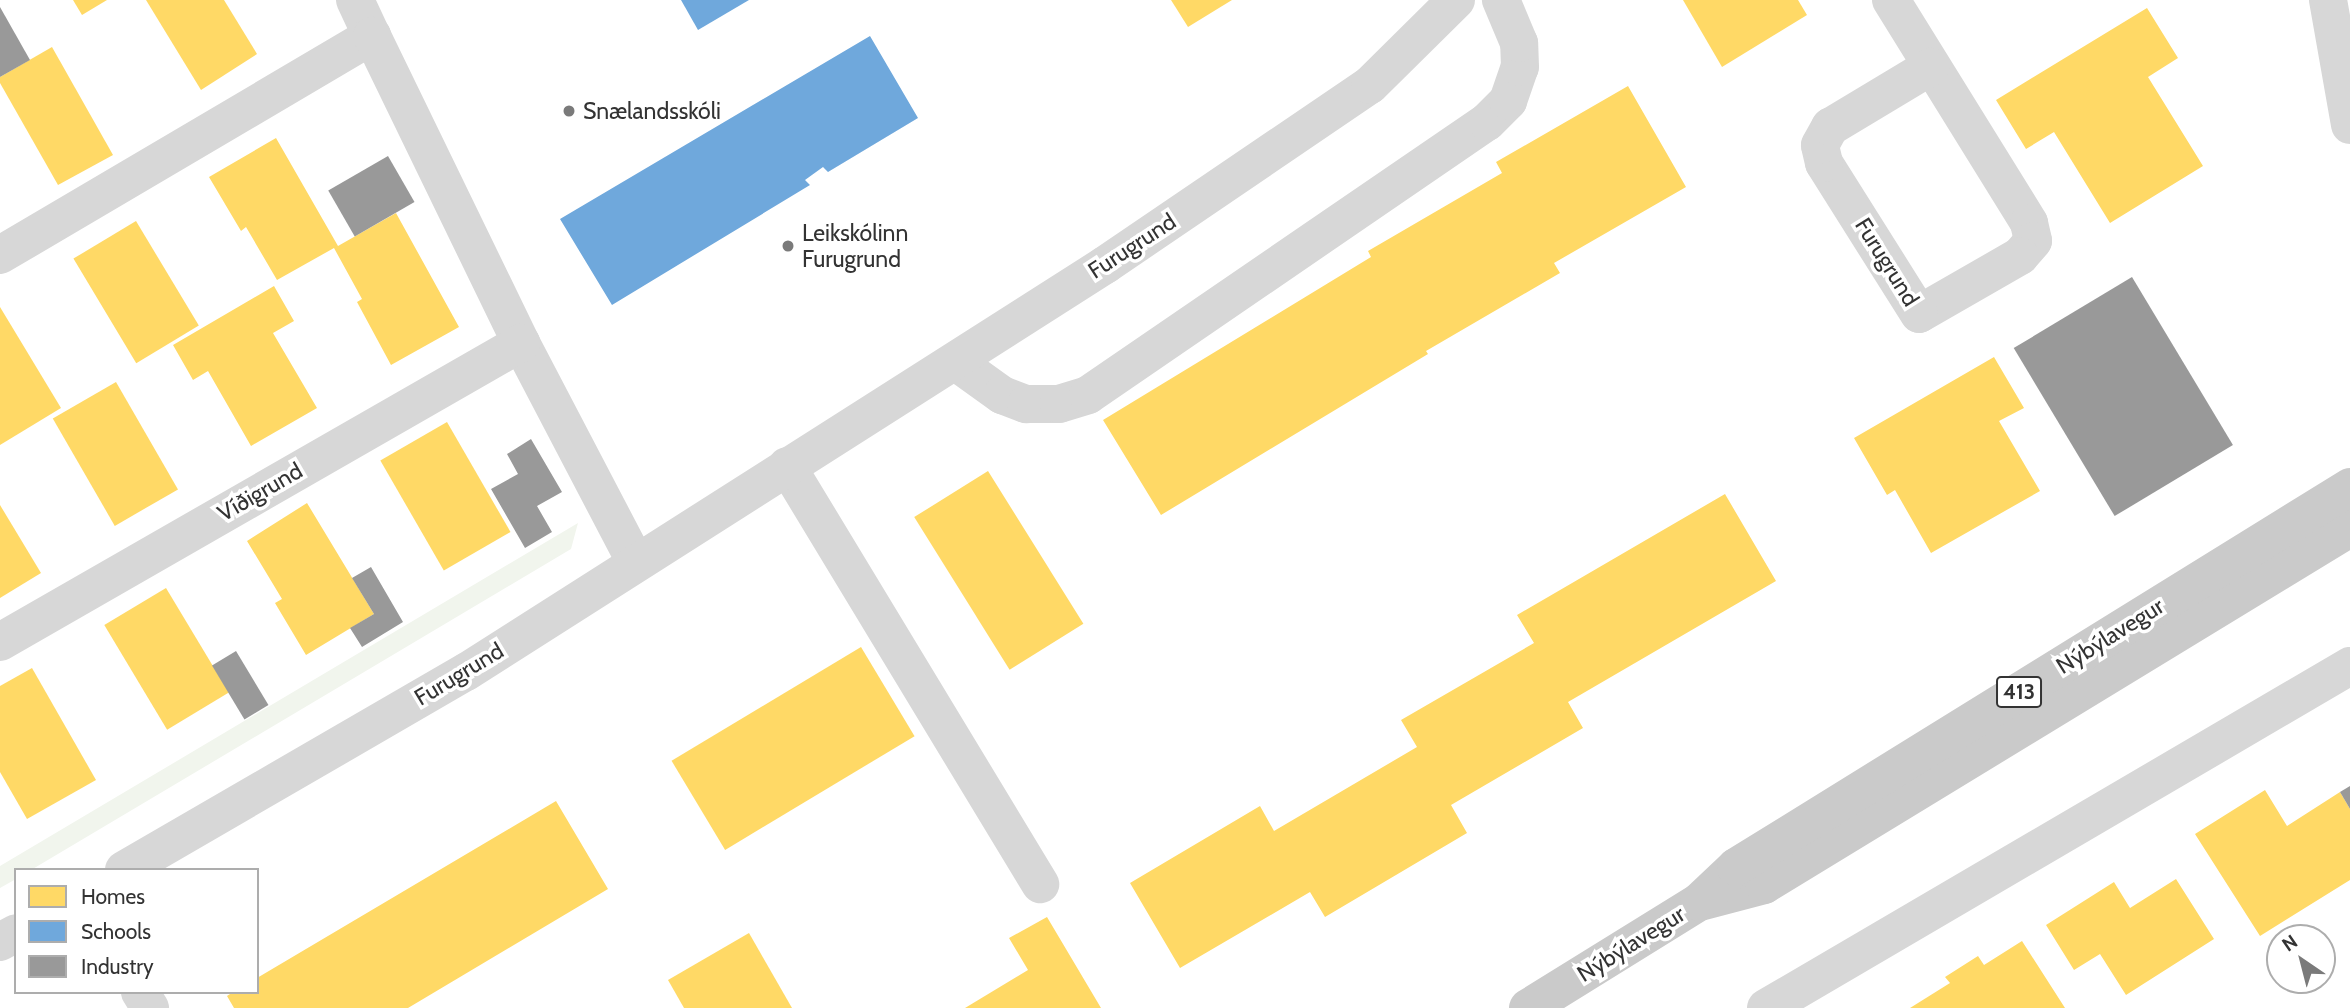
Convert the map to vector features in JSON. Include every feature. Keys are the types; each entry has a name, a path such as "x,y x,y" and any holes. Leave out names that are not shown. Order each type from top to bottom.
{"main road":[{"name":"Nýbýlavegur","path":"1528,1008 1699,902 1736,867 2349,487"},
{"name":"Nýbýlavegur","path":"1699,902 1764,885 2348,531"}],"street":[{"path":"355,0 521,343 635,561"},
{"name":"Furugrund","path":"127,868 466,672 635,561 956,362 1300,135 1370,85 1456,0"},
{"path":"956,362 1002,395 1026,404 1059,404 1088,396 1487,122 1508,101 1520,67 1519,43 1501,0"},
{"name":"Furugrund","path":"1891,0 2028,223 2033,241 2020,256 1919,314 1824,163 1820,145 1830,127 1930,67"},
{"path":"2328,0 2350,125"},
{"path":"0,256 372,36"},
{"name":"Víðigrund","path":"0,642 521,343"},
{"path":"788,466 1040,884"},
{"path":"1766,1008 2350,666"}],"shaded area":[{"path":"578,523 571,549 34,868 14,868 14,880 0,888 0,866"}],"building: Homes":[{"path":"73,0 107,0 82,15"},
{"path":"146,0 224,0 257,54 201,90"},
{"path":"1171,0 1232,0 1188,27"},
{"path":"1683,0 1798,0 1807,15 1722,67"},
{"path":"2147,8 2178,58 2148,77 2203,166 2110,223 2054,132 2026,149 1996,100"},
{"path":"52,47 113,155 58,185 0,83 0,77"},
{"path":"1628,86 1686,187 1554,263 1560,273 1426,351 1428,354 1161,515 1103,420 1371,257 1368,251 1502,173 1496,162"},
{"path":"276,138 338,246 396,213 459,327 391,365 357,302 362,299 334,248 277,280 246,227 241,231 209,177"},
{"path":"136,221 199,326 136,363 73,259"},
{"path":"274,286 294,321 273,333 317,408 251,446 208,371 193,380 173,345"},
{"path":"0,307 61,408 0,445"},
{"path":"1994,357 2024,408 1999,421 2040,491 1931,553 1895,490 1887,495 1854,438"},
{"path":"116,382 178,489 115,526 53,419"},
{"path":"447,422 511,532 444,570 380,461"},
{"path":"988,471 1083,624 1010,670 914,517"},
{"path":"1725,494 1776,581 1568,702 1583,728 1451,805 1467,833 1325,917 1310,892 1180,968 1130,883 1260,806 1274,831 1417,747 1401,720 1534,643 1517,615"},
{"path":"307,503 374,614 306,655 275,603 282,599 247,541"},
{"path":"0,505 41,573 0,598"},
{"path":"166,588 229,693 167,730 104,625"},
{"path":"861,647 915,736 725,850 672,761"},
{"path":"32,668 96,780 27,819 0,772 0,686"},
{"path":"2265,790 2287,826 2340,792 2350,809 2350,880 2279,924 2266,924 2266,932 2260,936 2195,834"},
{"path":"556,801 608,889 408,1008 234,1008 227,996 259,994 259,977"},
{"path":"2176,879 2214,939 2126,995 2100,954 2074,970 2046,925 2114,882 2130,908"},
{"path":"1047,917 1101,1008 965,1008 1028,970 1009,938"},
{"path":"749,933 792,1008 684,1008 668,980"},
{"path":"2022,941 2065,1008 1910,1008 1950,983 1945,977 1978,956 1984,965"}],"building: Schools":[{"path":"681,0 749,0 698,30"},
{"path":"870,36 918,118 828,172 823,167 805,180 810,185 612,305 560,219"}],"building: Industry":[{"path":"0,7 30,60 0,77"},
{"path":"388,156 414,202 355,236 328,191"},
{"path":"2132,277 2233,445 2115,516 2014,348"},
{"path":"531,439 562,492 537,506 552,532 525,548 491,489 518,474 507,454"},
{"path":"371,567 403,622 362,647 350,628 374,614 352,578"},
{"path":"236,651 268,705 244,719 212,665"},
{"path":"2350,786 2350,809 2340,792"}],"place":[{"name":"Snælandsskóli","path":"569,111"},
{"name":"Leikskólinn Furugrund","path":"788,246"}]}
